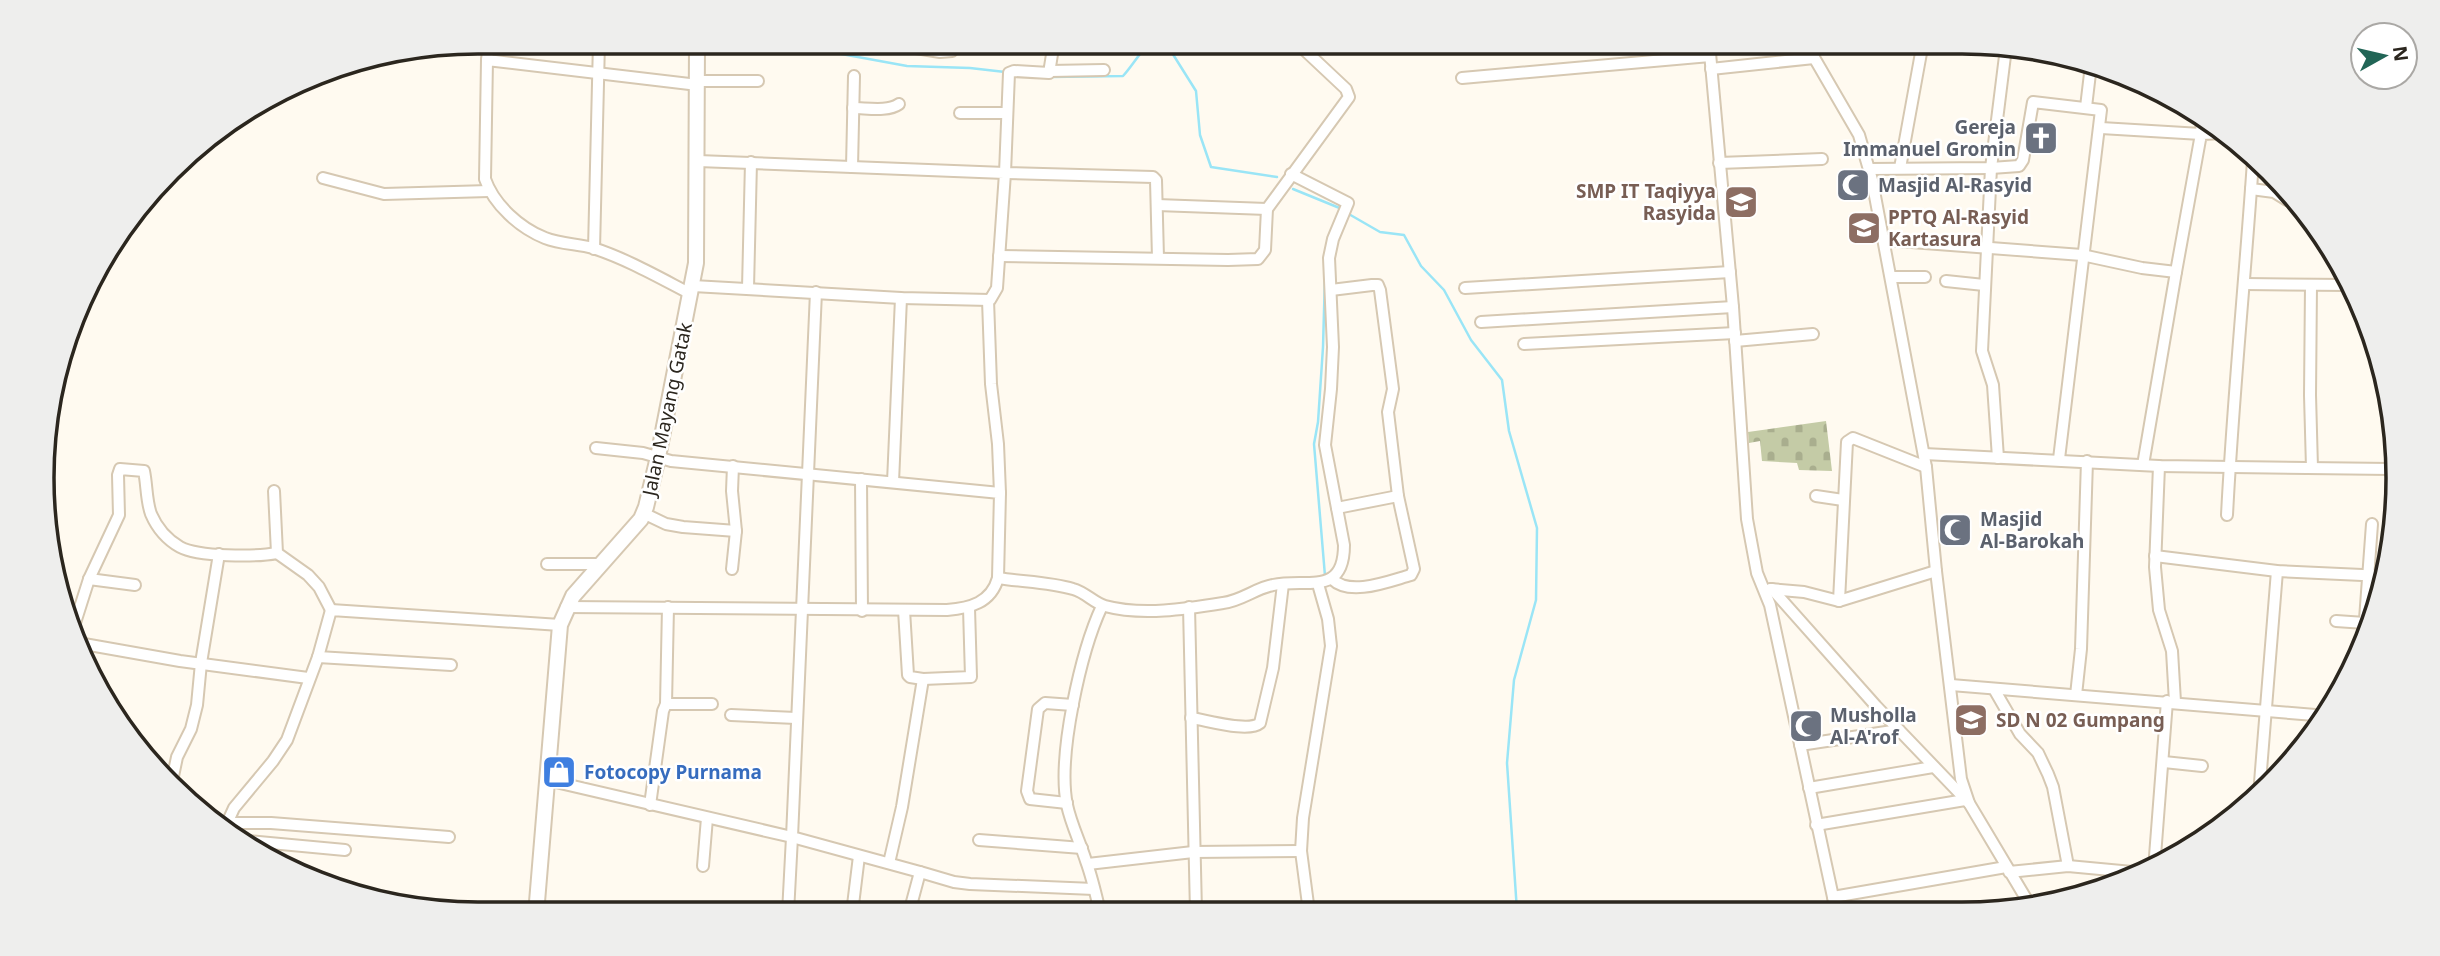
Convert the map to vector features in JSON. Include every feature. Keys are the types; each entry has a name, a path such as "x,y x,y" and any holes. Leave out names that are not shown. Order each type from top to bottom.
{"street":[{"path":"488,54 484,168 489,191 505,211 535,232 546,238 594,249 692,290 748,288 901,298 988,300 994,297 997,288 1010,72 1046,74 1050,71 1104,69"},
{"path":"594,249 599,54"},
{"name":"Jalan Mayang Gatak","path":"537,902 559,625 566,607 643,513 658,457 692,290 696,256 697,54"},
{"path":"1050,71 1052,54"},
{"path":"999,256 1258,259 1265,250 1267,209 1349,97 1346,89 1309,54"},
{"path":"1812,54 1853,123 1873,169 1889,241 1891,277 1926,467 1959,766 1967,802"},
{"path":"1900,168 1921,54"},
{"path":"1462,78 1710,56 1733,307 1747,519 1756,573 1967,802 2024,897"},
{"path":"1998,458 1993,385 1982,351 1991,168 2005,57"},
{"path":"1712,69 1814,58"},
{"path":"487,60 698,83 758,81"},
{"path":"2086,107 2090,74"},
{"path":"852,167 854,76"},
{"path":"1873,169 1991,168 2021,164 2033,102 2101,110 2101,128 2082,256 2059,459"},
{"path":"853,107 887,108 899,104"},
{"path":"960,113 1007,113"},
{"path":"2101,128 2209,134"},
{"path":"2143,465 2202,129"},
{"path":"1719,163 1822,159"},
{"path":"698,162 1005,173 1150,175 1156,180 1158,258"},
{"path":"748,288 751,162"},
{"path":"2227,514 2233,396 2245,284 2252,169"},
{"path":"1291,174 1346,201 1347,206 1329,258 1333,337 1325,445 1344,553 1325,582 1331,659 1313,753 1301,851 1308,902"},
{"path":"323,178 384,194 489,191"},
{"path":"2251,189 2276,194"},
{"path":"1157,205 1267,209"},
{"path":"1889,241 2082,256 2176,272"},
{"path":"1465,288 1730,272"},
{"path":"1891,277 1925,277"},
{"path":"1946,281 1984,285"},
{"path":"2245,284 2339,285"},
{"path":"999,578 1074,589 1102,606 1162,610 1232,601 1271,585 1325,582 1353,587 1384,582 1413,572 1398,496 1388,409 1393,389 1380,290 1378,285 1331,289"},
{"path":"2311,285 2312,468"},
{"path":"789,902 816,292"},
{"path":"893,482 901,298"},
{"path":"566,607 862,611 969,608 986,598 994,590 999,578 1000,493 991,384 988,300"},
{"path":"1481,322 1733,307"},
{"path":"1524,344 1813,334"},
{"path":"1839,600 1847,442 1849,439 1864,441 1926,467"},
{"path":"596,448 671,461 1000,493"},
{"path":"1924,454 2159,466 2386,469"},
{"path":"2076,695 2082,640 2087,461"},
{"path":"732,569 736,531 732,491 733,466"},
{"path":"2155,855 2171,701 2172,651 2159,610 2155,555 2159,466"},
{"path":"77,615 89,579 118,516 117,475 120,469 139,469 144,472 150,512 166,537 186,549 219,554 271,554 308,575 319,587 331,610 318,657 286,740 234,807 228,820"},
{"path":"861,479 862,611"},
{"path":"271,554 274,491"},
{"path":"1337,509 1398,496"},
{"path":"1816,496 1843,500"},
{"path":"643,513 666,524 736,531"},
{"path":"2366,605 2372,524"},
{"path":"174,773 177,757 194,719 219,554"},
{"path":"2155,555 2277,570 2374,575"},
{"path":"547,564 600,564"},
{"path":"1767,588 1804,592 1839,600 1936,570"},
{"path":"2260,779 2277,570"},
{"path":"89,579 135,585"},
{"path":"1191,718 1247,728 1260,723 1273,667 1283,584"},
{"path":"1767,588 1834,902"},
{"path":"1097,902 1088,864 1067,803 1065,775 1073,705 1090,638 1102,606"},
{"path":"650,805 666,704 668,607"},
{"path":"1189,607 1192,645 1196,902"},
{"path":"904,610 908,675 923,679 971,677 969,608"},
{"path":"331,610 559,625"},
{"path":"2336,621 2358,627"},
{"path":"89,645 309,678"},
{"path":"318,657 451,665"},
{"path":"888,863 902,807 923,679"},
{"path":"1951,685 2313,714"},
{"path":"1994,689 2020,734 2038,753 2048,774 2053,787 2068,866"},
{"path":"1067,803 1030,799 1027,791 1038,709 1045,703 1073,705"},
{"path":"666,704 712,704"},
{"path":"731,715 796,718"},
{"path":"1800,745 1899,730"},
{"path":"2164,762 2202,765"},
{"path":"1809,788 1933,767"},
{"path":"547,780 792,837 954,882 1094,889"},
{"path":"1816,825 1967,802"},
{"path":"703,866 707,818"},
{"path":"236,825 271,823 449,837"},
{"path":"268,844 271,823"},
{"path":"979,840 1082,848"},
{"path":"263,843 345,850"},
{"path":"1088,864 1193,852 1301,851"},
{"path":"853,902 859,856"},
{"path":"1833,897 2007,870 2068,866 2119,871"},
{"path":"912,902 920,872"}],"green space":[{"path":"1826,421 1832,471 1799,470 1797,463 1762,461 1760,441 1749,443 1748,432"}],"waterway":[{"path":"842,54 907,66 1005,72"},
{"path":"1050,77 1123,76 1141,54"},
{"path":"1173,54 1196,91 1200,135 1211,167 1277,177"},
{"path":"1293,189 1342,209"},
{"path":"1347,213 1380,232 1404,235 1421,266 1444,290 1471,340 1502,380 1509,431 1537,528 1536,600 1514,680 1507,763 1516,902"},
{"path":"1325,276 1323,347 1314,444 1325,576"},
{"path":"1334,659 1336,642"}],"place":[{"name":"Gereja Immanuel Gromin","path":"2041,138"},
{"name":"Masjid Al-Rasyid","path":"1853,185"},
{"name":"SMP IT Taqiyya Rasyida","path":"1741,202"},
{"name":"PPTQ Al-Rasyid Kartasura","path":"1864,228"},
{"name":"Masjid Al-Barokah","path":"1955,530"},
{"name":"SD N 02 Gumpang","path":"1971,720"},
{"name":"Musholla Al-A'rof","path":"1806,726"},
{"name":"Fotocopy Purnama","path":"559,772"}]}
